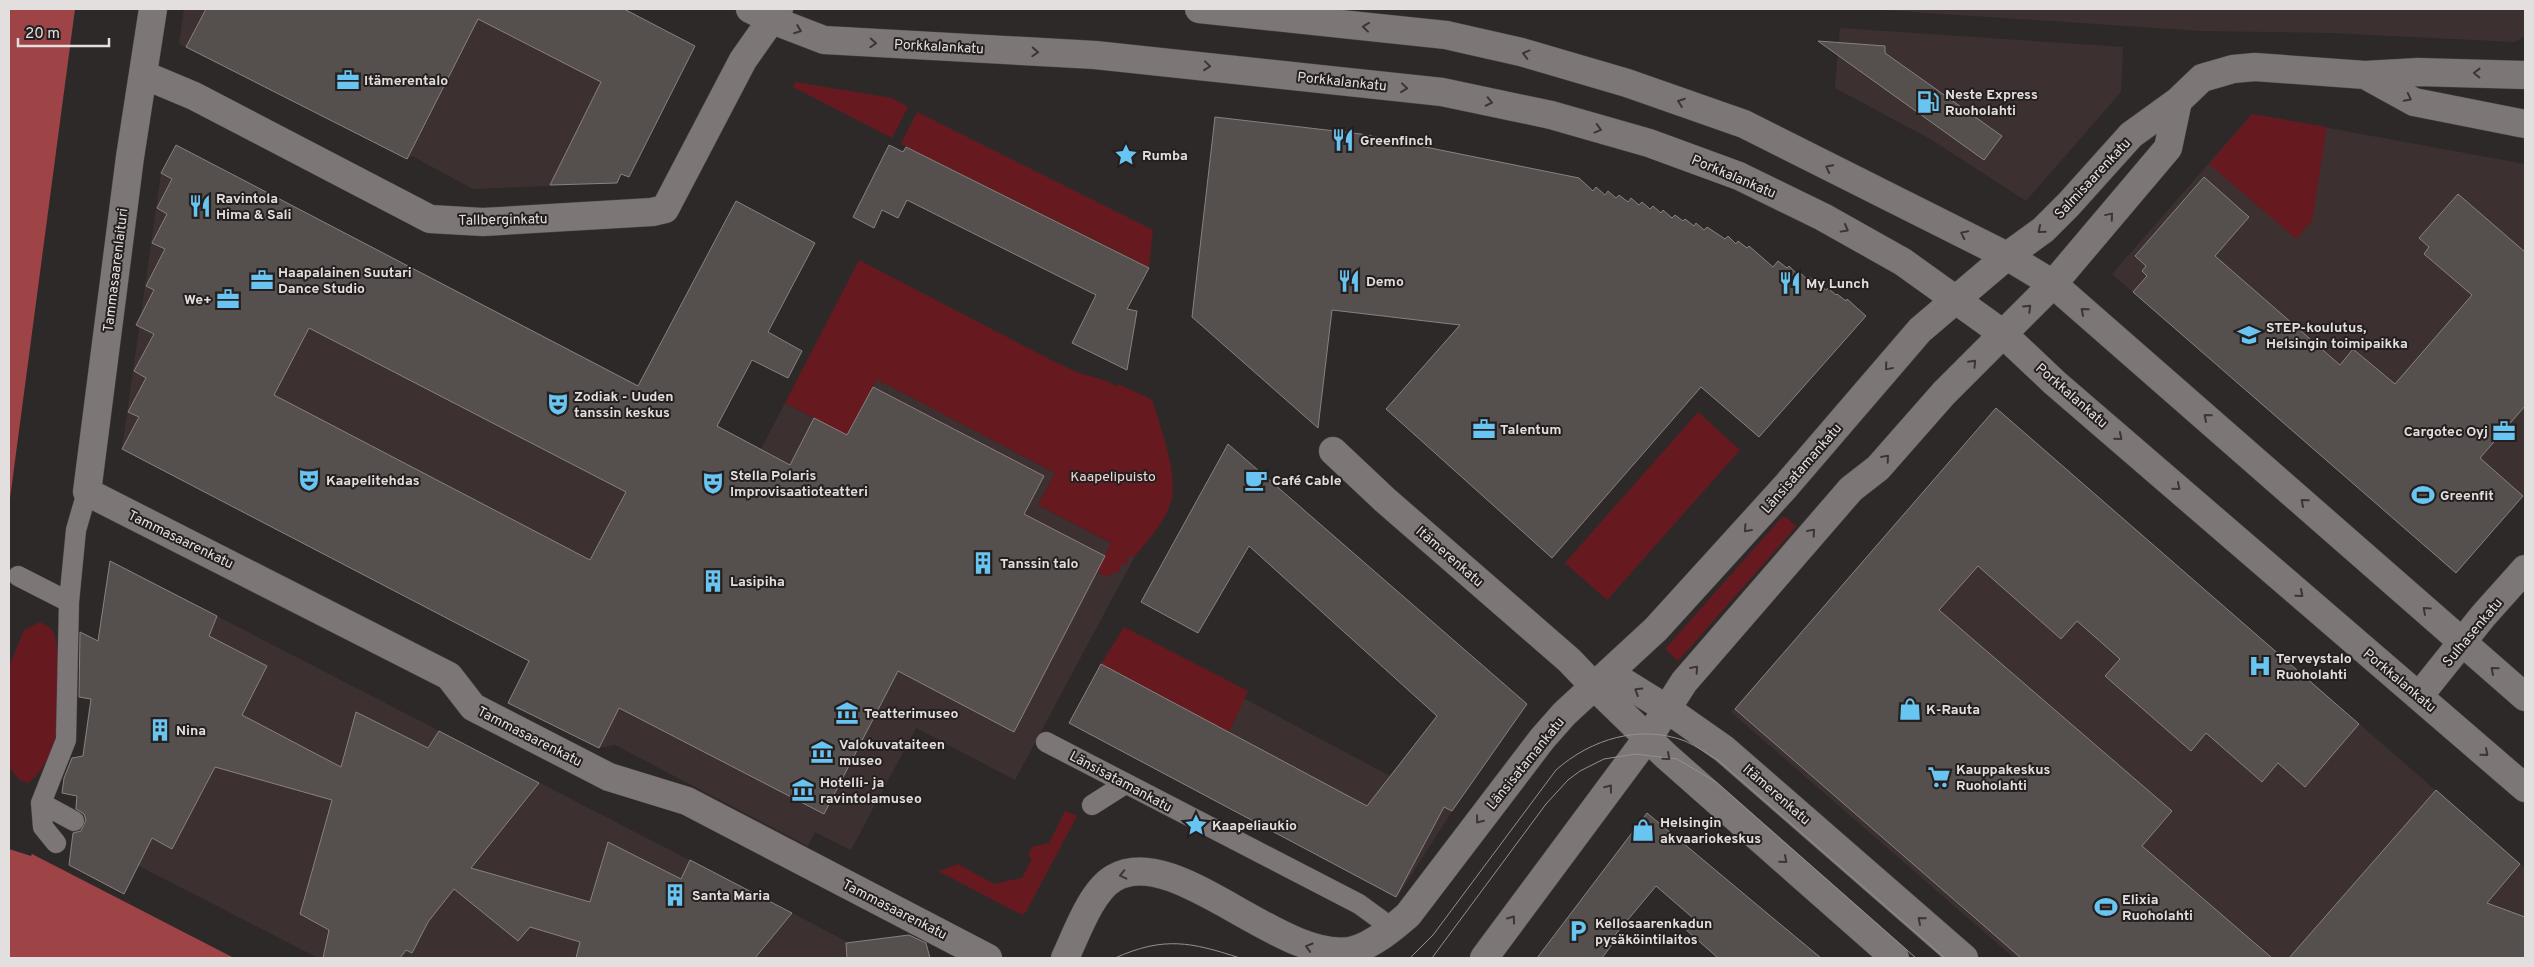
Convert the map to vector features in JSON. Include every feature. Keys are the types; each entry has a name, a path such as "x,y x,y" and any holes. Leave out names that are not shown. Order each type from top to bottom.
{"main road":[{"name":"Tammasaarenlaituri","path":"87,492 130,156 153,9"},
{"path":"1199,9 1446,35 1520,52 1627,83 1744,124 2007,256 2053,284 2525,697"},
{"name":"Tallberginkatu","path":"144,75 194,96 430,219 483,222 652,212 665,209 767,12"},
{"name":"Porkkalankatu","path":"767,12 824,40 1095,55 1442,92 1550,116 1649,143 1739,176 1823,216 1903,262 2002,333 2056,383 2525,788"},
{"name":"Salmisaarenkatu","path":"2007,256 2043,230 2131,135 2178,101 2202,78 2233,69 2255,67 2365,75 2418,72 2525,75"},
{"name":"Salmisaarenkatu","path":"2365,75 2414,102 2525,124"},
{"path":"1484,958 1647,739 1684,682 1823,519 1850,490 1878,468 1944,393 2053,284 2168,148 2178,101"},
{"name":"Länsisatamankatu","path":"1065,958 1097,893 1114,878 1141,872 1170,878 1305,946 1331,952 1356,954 1388,933 1408,915 1542,739 1656,629 1786,486 1920,330 1958,300 2007,256"},
{"name":"Itämerenkatu","path":"1333,451 1385,500 1569,660 1602,680 1667,709 1730,754 1964,958"},
{"name":"Tammasaarenkatu","path":"87,492 449,676 473,707 488,715 609,777 687,801 988,958"},
{"name":"Sulhasenkatu","path":"2419,696 2462,642 2525,569"},
{"name":"Itämerenkatu","path":"1602,680 1647,739 1895,958"}],"street":[{"name":"Tammasaarenlaituri","path":"41,803 66,740 69,602 76,530 87,492"},
{"path":"18,576 69,602"},
{"name":"Länsisatamankatu","path":"1046,742 1359,904 1381,920"},
{"path":"1092,805 1125,784"},
{"path":"41,803 74,821"},
{"path":"41,803 43,827 56,843"}],"shaded area":[{"path":"9,9 75,9 9,506"},
{"path":"184,9 624,9 695,46 629,177 621,174 617,183 473,189 412,156 407,159 179,44"},
{"path":"1869,9 2525,9 2525,36 2515,42 2332,33 2202,31"},
{"path":"1840,28 2123,47 2121,92 2026,201 1932,140 1835,88"},
{"path":"2252,114 2525,164 2525,493 2456,573 2112,274"},
{"path":"176,145 761,449 785,403 847,435 877,379 1055,473 1038,505 1135,556 1015,780 916,728 851,850 815,832 808,846 615,745 599,748 508,703 529,661 122,449 161,173"},
{"path":"1996,408 2525,868 2525,958 2014,958 1731,712"},
{"path":"110,561 878,958 318,958 71,831"},
{"path":"1125,635 1452,811 1398,896 1075,727"},
{"path":"9,849 31,856 32,854 234,958 9,958"}],"green space":[{"path":"795,82 892,98 908,107 892,138 793,87"},
{"path":"917,112 1153,230 1149,267 901,144"},
{"path":"2252,114 2327,127 2312,221 2296,239 2209,164"},
{"name":"Kaapelipuisto","path":"859,260 1053,361 1079,373 1107,381 1115,386 1120,385 1149,398 1153,402 1171,465 1173,491 1169,508 1156,530 1135,556 1128,557 1128,563 1120,566 1120,571 1105,577 1097,571 1111,543 1038,505 1055,473 886,384 877,380 847,435 785,403"},
{"path":"1698,412 1740,450 1607,600 1565,563"},
{"path":"1782,517 1786,517 1796,526 1794,529 1678,661 1665,649"},
{"path":"40,622 53,630 57,647 60,667 60,711 50,753 41,770 28,783 20,780 9,767 9,667 24,630"},
{"path":"1124,627 1248,691 1229,733 1101,664"},
{"path":"1065,811 1077,816 1026,912 1022,915 938,871 958,864 994,884 1022,878 1032,859 1028,856 1032,847 1049,843"}],"building":[{"path":"206,9 624,9 695,46 629,177 621,174 617,183 550,185 601,82 478,19 407,159 186,47"},
{"name":"Neste Express Ruoholahti","path":"1818,41 1885,46 1885,53 2002,136 1984,160"},
{"path":"1215,117 1361,134 1579,178 1593,191 1596,187 1605,195 1608,191 1616,198 1619,195 1628,202 1631,198 1639,205 1642,202 1650,209 1653,206 1661,213 1663,210 1672,218 1675,215 1683,221 1685,219 1694,226 1696,223 1704,230 1707,227 1725,239 1728,236 1736,244 1738,241 1747,248 1749,246 1773,267 1778,261 1787,268 1789,266 1797,274 1799,272 1807,279 1809,277 1826,290 1828,288 1846,301 1847,299 1866,316 1759,437 1701,387 1552,558 1386,409 1460,325 1332,310 1318,428 1192,317"},
{"name":"Kaapelitehdas","path":"176,145 638,386 736,201 815,243 768,332 802,351 788,378 752,360 717,426 790,465 814,418 847,435 873,387 1044,476 1024,514 1105,556 1014,732 898,671 824,814 619,708 599,748 508,703 529,661 122,449 139,417 128,412 146,378 134,371 154,334 136,325 154,290 146,286 165,249 152,243 167,214 157,208 172,179 161,173","holes":["309,328 626,492 590,560 274,395"]},
{"path":"889,145 903,152 906,147 1149,268 1127,309 1137,311 1127,370 1072,343 1096,295 907,200 898,218 882,210 874,228 853,217"},
{"path":"2204,177 2249,217 2215,256 2340,365 2353,349 2395,384 2472,295 2424,254 2429,247 2419,238 2458,194 2525,252 2525,406 2480,458 2523,496 2456,573 2133,292 2147,276 2142,271 2146,266 2135,256"},
{"path":"1996,408 2359,724 2305,787 2278,763 2262,782 2206,733 2191,751 2105,676 2120,659 2077,621 2061,639 1978,566 1939,610 2172,811 2142,846 2272,958 2021,958 1735,709"},
{"path":"1228,444 1527,704 1452,811 1444,807 1396,897 1069,723 1101,664 1367,806 1437,716 1249,546 1198,633 1141,602"},
{"path":"110,561 217,616 209,636 267,666 242,715 341,767 356,712 428,748 439,731 539,783 471,868 590,902 608,842 681,879 690,860 792,913 755,958 576,958 580,942 530,927 518,941 454,889 428,922 412,953 406,950 400,958 323,958 329,930 300,914 332,800 215,767 172,849 152,838 124,894 69,865 73,833 81,831 86,820 84,814 76,809 77,796 62,793 64,778 72,758 83,756 91,699 79,697 80,632 98,641"},
{"path":"2436,790 2520,864 2487,903 2525,917 2525,958 2289,958"},
{"path":"1647,813 1821,958 1718,958 1684,928 1693,918 1656,886 1611,940 1614,942 1602,958 1537,958"},
{"path":"909,935 926,943 930,958 847,958 846,943"}],"tram line":[{"path":"1410,958 1433,935 1556,770 1570,759 1600,743 1617,738 1651,734 1685,741 1718,760 1945,958"},
{"path":"1432,958 1546,804 1568,780 1580,771 1604,759 1635,754 1677,759 1716,782 1916,958"},
{"path":"1115,958 1148,946 1163,944 1192,945 1240,958"}],"place":[{"name":"Itämerentalo","path":"348,80"},
{"name":"Neste Express Ruoholahti","path":"1928,102"},
{"name":"Greenfinch","path":"1343,140"},
{"name":"Rumba","path":"1126,155"},
{"name":"Ravintola Hima & Sali","path":"200,206"},
{"name":"Haapalainen Suutari Dance Studio","path":"262,280"},
{"name":"Demo","path":"1349,281"},
{"name":"My Lunch","path":"1790,283"},
{"name":"We+","path":"228,299"},
{"name":"STEP-koulutus, Helsingin toimipaikka","path":"2249,335"},
{"name":"Zodiak - Uuden tanssin keskus","path":"558,404"},
{"name":"Talentum","path":"1484,429"},
{"name":"Cargotec Oyj","path":"2504,431"},
{"name":"Kaapelitehdas","path":"309,480"},
{"name":"Café Cable","path":"1256,480"},
{"name":"Stella Polaris Improvisaatioteatteri","path":"713,483"},
{"name":"Greenfit","path":"2423,495"},
{"name":"Tanssin talo","path":"983,563"},
{"name":"Lasipiha","path":"713,581"},
{"name":"Terveystalo Ruoholahti","path":"2260,666"},
{"name":"K-Rauta","path":"1910,709"},
{"name":"Teatterimuseo","path":"847,713"},
{"name":"Nina","path":"160,730"},
{"name":"Valokuvataiteen museo","path":"822,752"},
{"name":"Kauppakeskus Ruoholahti","path":"1939,777"},
{"name":"Hotelli- ja ravintolamuseo","path":"803,790"},
{"name":"Kaapeliaukio","path":"1196,825"},
{"name":"Helsingin akvaariokeskus","path":"1643,830"},
{"name":"Santa Maria","path":"675,895"},
{"name":"Elixia Ruoholahti","path":"2106,907"},
{"name":"Kellosaarenkadun pysäköintilaitos","path":"1578,931"}]}
